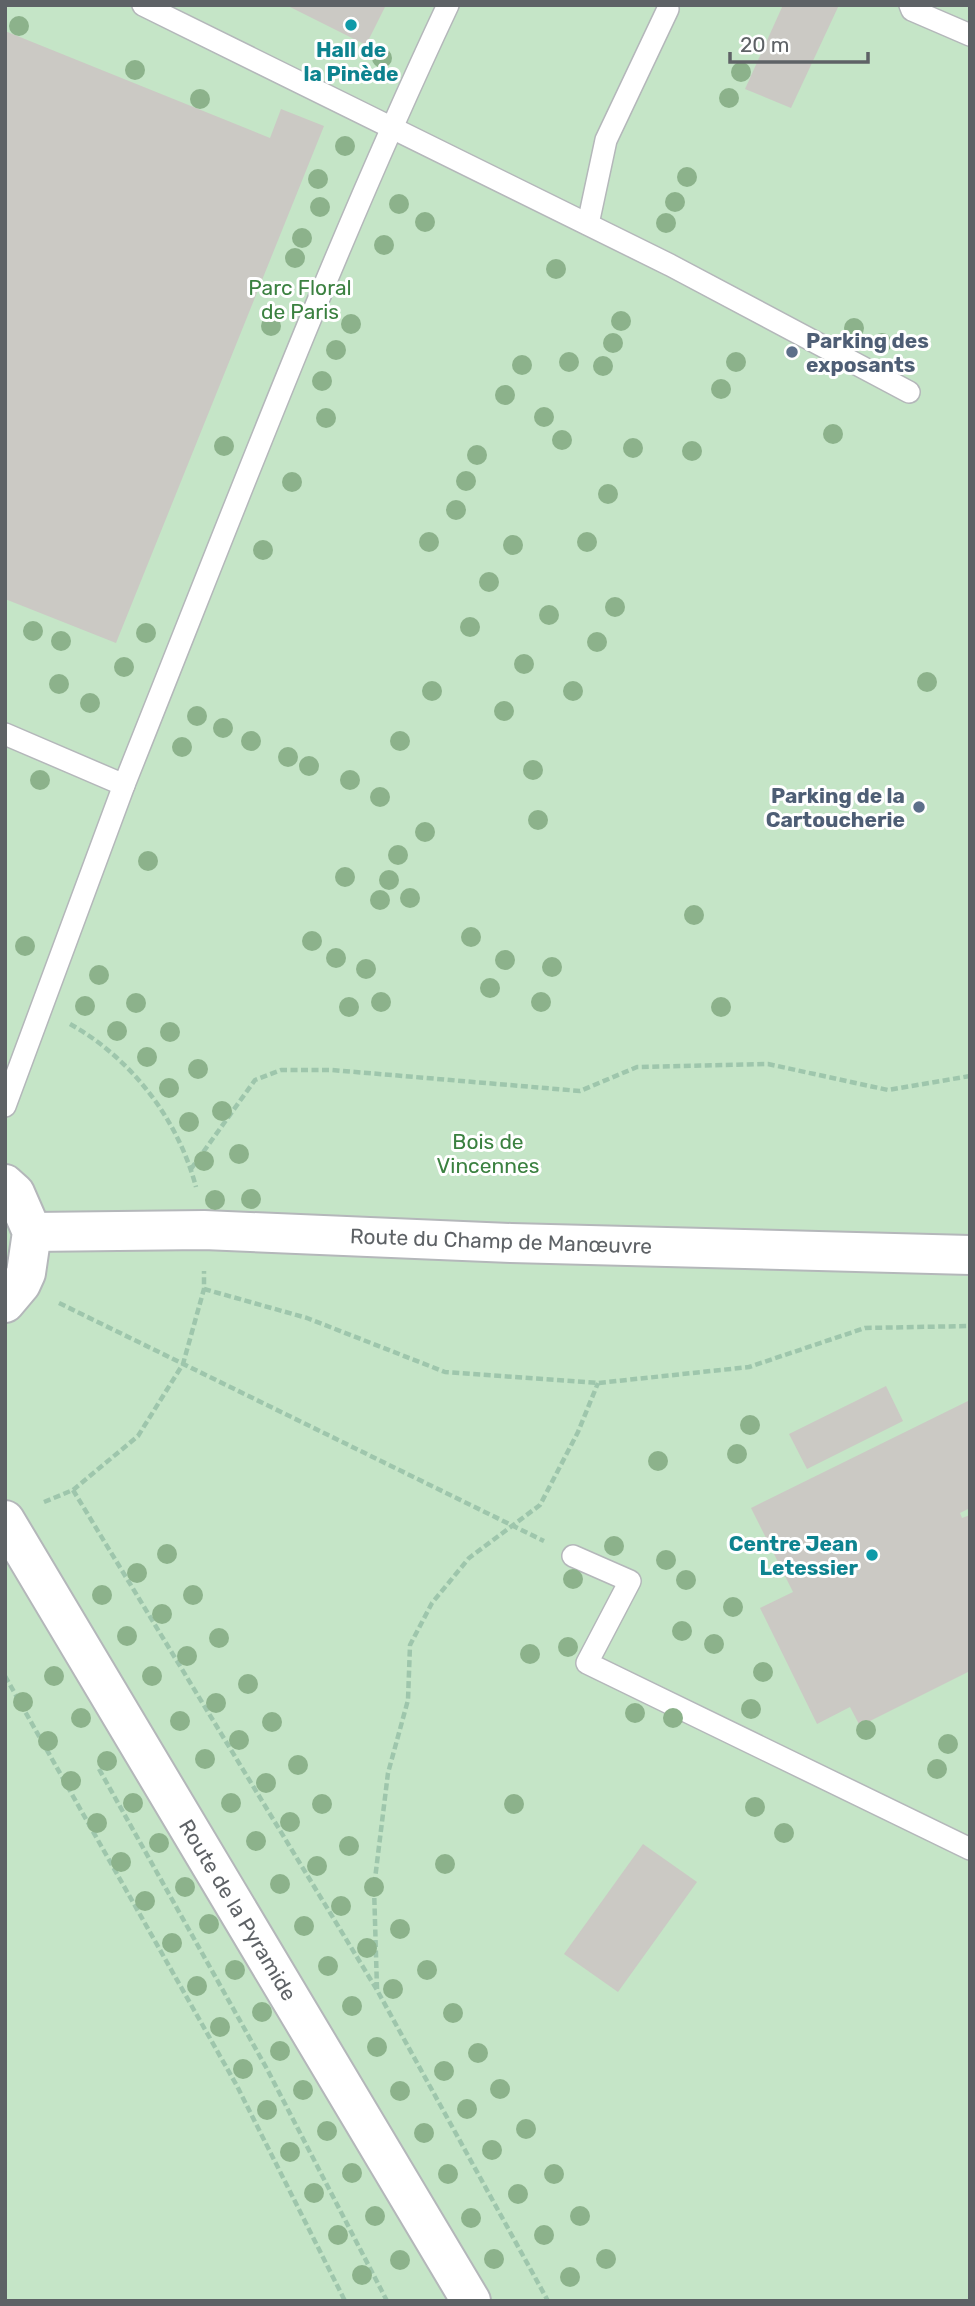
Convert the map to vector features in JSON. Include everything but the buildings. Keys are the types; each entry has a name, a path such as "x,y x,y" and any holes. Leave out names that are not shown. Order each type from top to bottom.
{"street":[{"path":"5,1184 15,1193 32,1232 26,1273 13,1293"},
{"name":"Route du Champ de Manœuvre","path":"32,1232 204,1230 510,1243 970,1255"},
{"name":"Route de la Pyramide","path":"5,1520 471,2301"}],"lane":[{"path":"143,5 670,265 909,392"},
{"path":"5,1106 124,785 297,350 391,126 448,5"},
{"path":"910,5 912,10 970,35"},
{"path":"588,225 606,141 666,7"},
{"path":"5,734 124,785"},
{"path":"573,1556 630,1581 587,1663 970,1849"}],"path":[{"path":"65,1022 95,1038 136,1075 168,1119 191,1169 197,1189"},
{"path":"191,1169 255,1080 281,1070 332,1070 580,1091 637,1067 768,1064 888,1090 970,1076"},
{"path":"40,1504 73,1490 138,1436 183,1364 204,1289 307,1318 445,1372 598,1383 749,1367 865,1328 970,1326"},
{"path":"13,1293 183,1364 573,1556"},
{"path":"377,1990 374,1887 387,1773 408,1700 410,1645 432,1603 470,1558 540,1505 578,1432 598,1383"},
{"path":"73,1490 377,1990 548,2301"},
{"path":"5,1676 237,2086 345,2301"},
{"path":"93,1757 267,2069 387,2301"}],"green space":[{"name":"Bois de Vincennes","path":"5,5 970,5 970,2301 5,2301"}],"place":[{"name":"Hall de la Pinède","path":"351,25"},
{"name":"Parking des exposants","path":"792,352"},
{"name":"Parking de la Cartoucherie","path":"919,807"},
{"name":"Centre Jean Letessier","path":"872,1555"}],"park label":[{"name":"Parc Floral de Paris","path":"300,299"}]}
